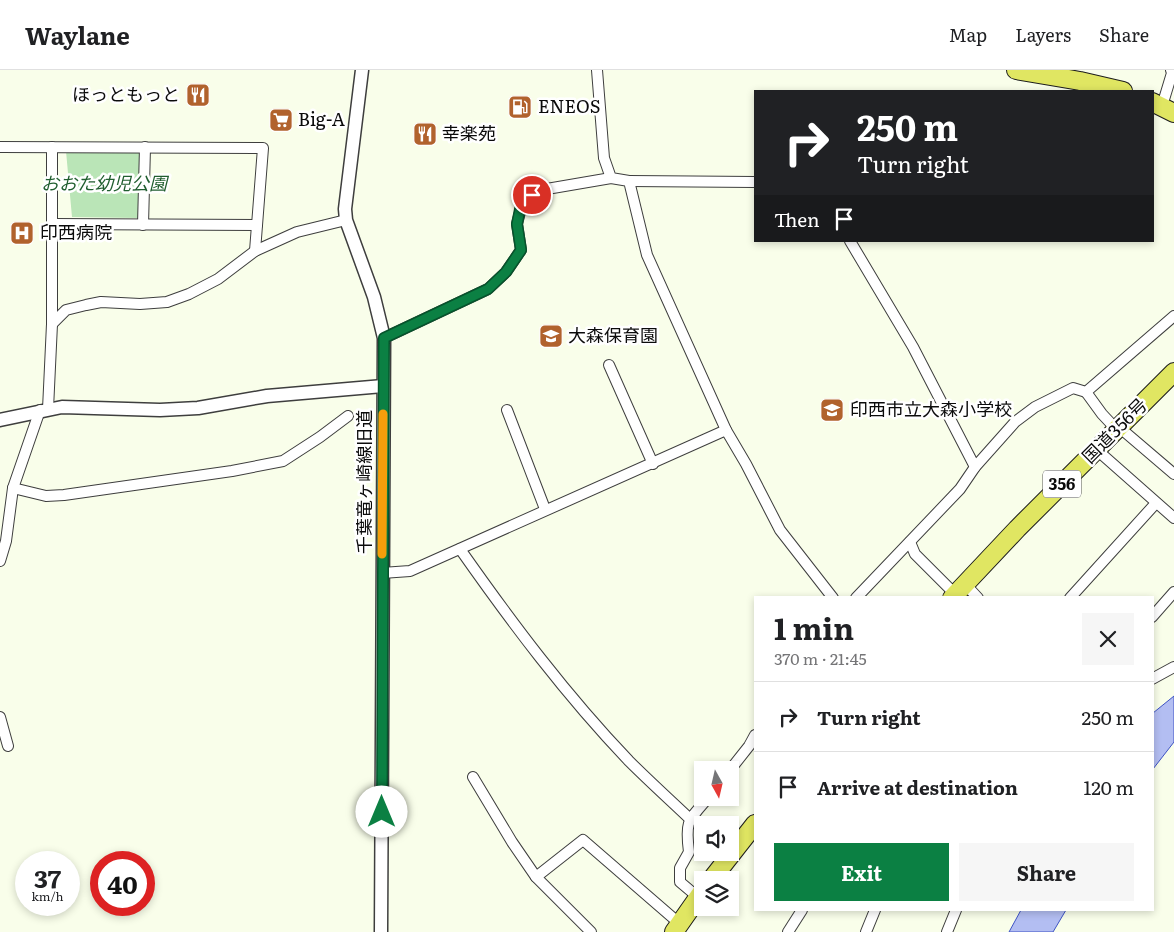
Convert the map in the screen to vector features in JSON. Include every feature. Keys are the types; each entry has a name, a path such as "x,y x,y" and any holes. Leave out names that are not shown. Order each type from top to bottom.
{"highway":[{"path":"1016,70 1119,90"},
{"name":"国道356号","path":"957,592 1017,528 1174,372"},
{"path":"718,871 754,825"},
{"path":"677,928 694,905"}],"street":[{"name":"千葉竜ヶ崎線旧道","path":"362,70 345,197 346,220 374,297 384,338 381,932"},
{"path":"597,70 604,158 611,178"},
{"path":"1163,107 1172,73 1171,70"},
{"path":"0,147 263,148 256,252"},
{"path":"0,561 6,541 13,488 44,410 52,324 52,147"},
{"path":"143,225 145,147"},
{"path":"384,338 488,289 506,272 521,250 517,224 522,200 541,190 611,178 629,181 754,182"},
{"path":"629,181 647,255 726,430 780,530 831,596"},
{"path":"52,324 66,310 86,305 101,302 140,304 166,302 190,294 218,279 256,252 297,232 346,220"},
{"path":"53,224 257,225"},
{"path":"851,242 913,347 975,467"},
{"path":"1086,392 1174,316"},
{"path":"609,365 653,464"},
{"path":"0,420 62,407 160,410 198,408 267,396 383,386"},
{"path":"858,596 960,489 975,467 1015,422 1035,407 1074,388 1086,392 1102,414 1174,474"},
{"path":"507,410 545,509"},
{"path":"13,488 46,496 64,495 232,471 283,461 348,416"},
{"path":"382,573 410,570 545,509 653,464 726,430"},
{"path":"1097,450 1174,518"},
{"path":"1072,596 1156,503"},
{"path":"910,542 914,554 957,592 971,596"},
{"path":"460,549 510,620 575,701 630,762 690,819"},
{"path":"1154,614 1174,592"},
{"path":"1154,678 1174,667"},
{"path":"0,717 8,746"},
{"path":"737,761 754,738"},
{"path":"474,777 512,842 536,877 591,932"},
{"path":"694,891 680,882 680,868 689,852 686,830 690,819 701,806"},
{"path":"536,877 583,840 677,928"},
{"path":"792,930 802,911"},
{"path":"866,932 876,911"},
{"path":"947,932 956,911"}],"green space":[{"name":"おおた幼児公園","path":"66,151 140,151 138,218 72,217"}],"water":[{"path":"1174,696 1174,742 1154,768 1154,712"},
{"path":"1020,911 1065,911 1053,932 1009,932"}],"slow traffic":[{"path":"382,554 383,414"}],"place":[{"name":"ほっともっと","path":"198,95"},
{"name":"ENEOS","path":"520,107"},
{"name":"Big-A","path":"281,120"},
{"name":"幸楽苑","path":"425,134"},
{"name":"印西病院","path":"22,233"},
{"name":"大森保育園","path":"551,336"},
{"name":"印西市立大森小学校","path":"832,410"}],"route":[{"path":"382,812 384,338 488,289 506,272 521,250 517,224 522,200 532,195"}]}
